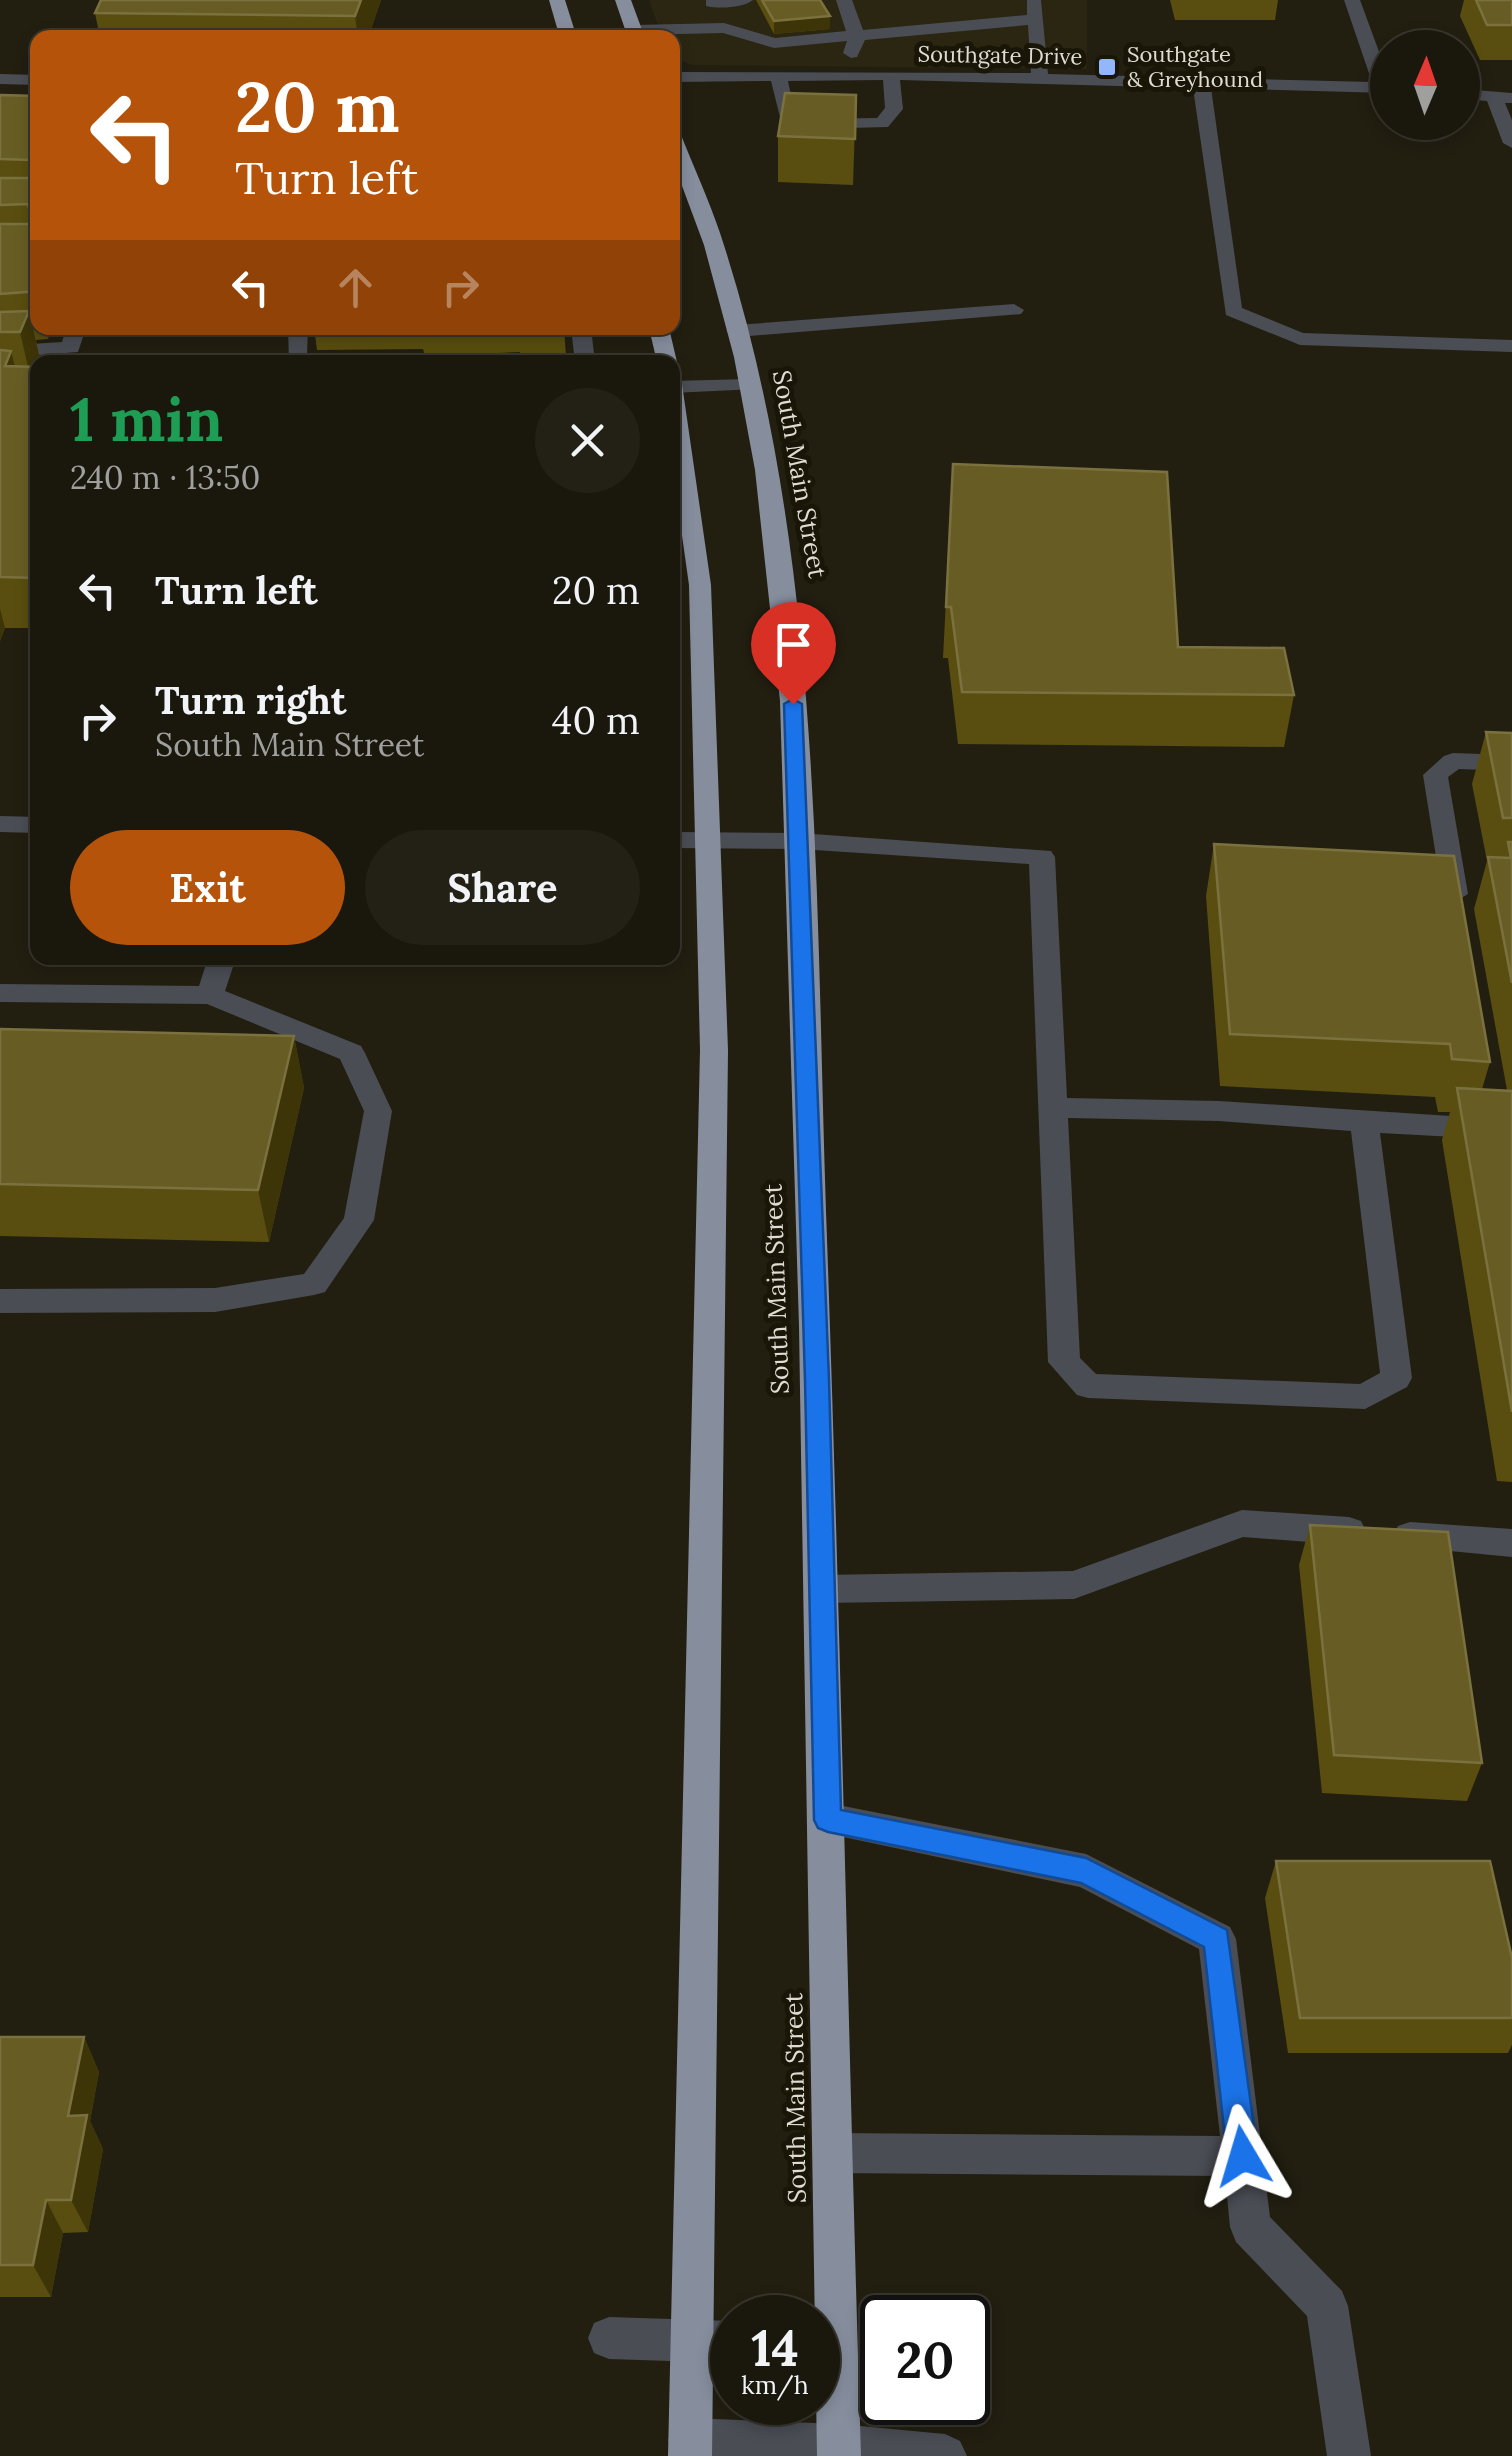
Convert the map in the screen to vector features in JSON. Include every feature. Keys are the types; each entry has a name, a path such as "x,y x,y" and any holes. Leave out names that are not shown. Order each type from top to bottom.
{"highway":[{"path":"557,0 566,30"},
{"path":"623,0 634,30"},
{"name":"South Main Street","path":"680,155 714,242 748,385 782,583 793,704 828,1820 834,2153 829,2295"},
{"path":"680,438 700,585 714,1050 712,2295"},
{"path":"690,2448 710,2351"},
{"name":"South Main Street","path":"836,2425 839,2451"}],"street":[{"path":"1352,0 1370,48"},
{"path":"842,8 857,38 843,75"},
{"path":"651,30 747,9"},
{"path":"717,13 774,43 857,38 1034,9 1040,78"},
{"path":"778,74 786,114 808,124 882,123 894,109 891,75"},
{"name":"Southgate Drive","path":"680,77 891,75 1370,88"},
{"path":"0,80 30,80"},
{"path":"1201,82 1234,312 1300,338 1512,346"},
{"path":"1503,97 1512,143"},
{"path":"736,331 1014,310"},
{"path":"0,352 71,348 74,335"},
{"path":"680,386 748,385"},
{"path":"1459,918 1462,881 1435,775 1454,761 1512,764"},
{"path":"0,824 30,825"},
{"path":"680,840 798,841 1042,857 1064,1362 1088,1386 1366,1397 1396,1378 1364,1122"},
{"path":"210,995 220,965"},
{"path":"0,994 210,995 352,1053 378,1111 359,1220 314,1284 215,1300 0,1301"},
{"path":"1052,1108 1219,1111 1364,1122 1499,1123"},
{"path":"821,1589 1074,1585 1242,1524 1512,1543"},
{"path":"828,1820 1086,1871 1217,1939 1251,2226 1327,2306 1348,2456"},
{"path":"834,2153 1243,2156"},
{"path":"609,2338 710,2341"},
{"path":"690,2448 945,2456"}],"shaded area":[{"path":"649,0 1087,0 1087,69 692,65 680,60 680,30 660,30"}],"building":[{"path":"101,0 361,0 355,16 95,13"},
{"path":"762,0 820,0 830,16 774,21"},
{"path":"1476,0 1512,0 1512,25 1487,25"},
{"path":"785,93 856,95 855,139 778,136"},
{"path":"0,95 30,96 30,160 0,159"},
{"path":"0,178 28,178 30,212 28,204 0,205"},
{"path":"0,224 28,224 30,292 0,294"},
{"path":"29,311 20,332 0,332 0,312"},
{"path":"0,350 11,351 5,366 30,367 30,578 0,577"},
{"path":"953,464 1167,472 1178,647 1284,648 1294,695 962,692 951,607 946,607"},
{"path":"1486,732 1512,733 1512,818 1503,818"},
{"path":"1508,842 1512,842 1512,983 1488,857 1511,858"},
{"path":"1214,844 1454,856 1490,1062 1452,1059 1450,1044 1230,1034"},
{"path":"0,1029 294,1036 258,1190 0,1184"},
{"path":"1457,1088 1512,1091 1512,1412"},
{"path":"1310,1525 1448,1532 1482,1763 1334,1755"},
{"path":"1276,1861 1490,1861 1512,1958 1512,2018 1300,2018"},
{"path":"0,2037 84,2037 68,2116 87,2115 71,2200 46,2200 33,2265 0,2265"}],"place":[{"name":"Southgate & Greyhound","path":"1107,67"}],"route":[{"path":"793,704 828,1820 1086,1871 1217,1939 1243,2156"}]}
